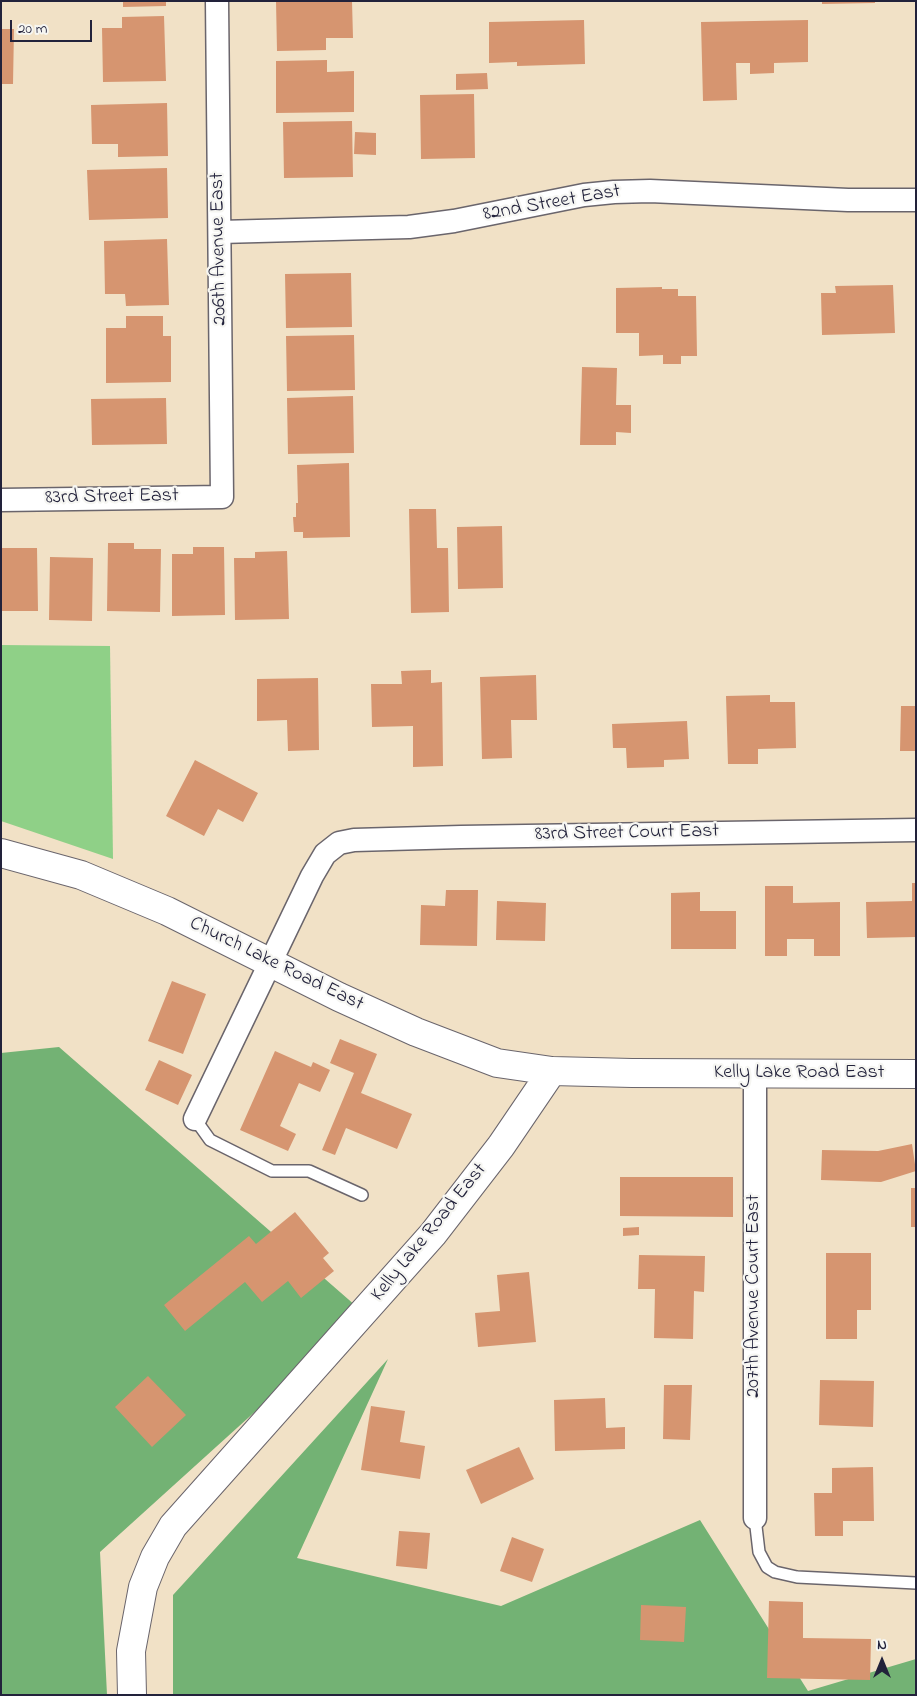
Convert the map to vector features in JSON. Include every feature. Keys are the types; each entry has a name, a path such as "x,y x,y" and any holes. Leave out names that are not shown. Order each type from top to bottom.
{"street":[{"name":"206th Avenue East","path":"217,1 222,497"},
{"name":"82nd Street East","path":"220,232 409,227 454,222 584,196 614,192 650,191 848,200 916,200"},
{"name":"83rd Street East","path":"1,500 222,497"},
{"name":"83rd Street Court East","path":"270,963 312,876 325,854 339,843 354,840 461,836 916,830"},
{"name":"Church Lake Road East","path":"1,853 90,879 167,911 270,963 416,1032 497,1063 552,1071"},
{"path":"195,1120 270,963"},
{"name":"Kelly Lake Road East","path":"132,1695 132,1651 143,1587 155,1558 174,1526 433,1234 501,1146 552,1071 916,1074"},
{"name":"207th Avenue Court East","path":"755,1073 755,1518"}],"lane":[{"path":"195,1120 210,1140 272,1171 309,1171 362,1195"},
{"path":"755,1518 759,1552 767,1567 776,1572 797,1577 916,1583"}],"green space":[{"path":"1,645 110,646 113,859 1,821"},
{"path":"59,1047 364,1313 100,1552 107,1695 1,1695 1,1053"},
{"path":"388,1359 297,1558 501,1606 700,1520 808,1691 916,1659 916,1695 173,1695 173,1595"}],"building":[{"path":"123,1 166,1 166,6 123,7"},
{"path":"276,1 352,1 353,38 326,38 326,50 277,51"},
{"path":"822,1 875,1 875,3 822,4"},
{"path":"164,16 166,81 103,82 102,28 122,28 122,17"},
{"path":"584,20 585,64 517,66 517,62 489,63 489,22"},
{"path":"808,20 808,62 774,63 774,73 750,74 750,63 736,63 737,100 703,101 701,22"},
{"path":"1,29 14,29 13,84 1,84"},
{"path":"327,60 327,72 354,71 354,112 276,113 276,61"},
{"path":"487,73 488,89 456,90 456,74"},
{"path":"474,94 475,158 421,159 420,95"},
{"path":"167,103 168,156 118,157 118,144 92,144 91,105"},
{"path":"352,121 353,177 284,178 283,122"},
{"path":"355,132 376,133 376,155 354,154"},
{"path":"167,168 168,218 89,220 87,170"},
{"path":"167,239 169,305 126,306 125,294 105,294 104,241"},
{"path":"351,273 352,327 286,328 285,274"},
{"path":"893,285 895,333 822,335 821,293 836,293 835,286"},
{"path":"662,287 662,289 678,289 678,296 696,296 697,356 681,356 681,364 663,364 663,355 639,356 639,333 616,333 616,288"},
{"path":"126,316 163,316 163,336 171,336 171,382 106,383 106,328 126,328"},
{"path":"354,335 355,390 287,391 286,336"},
{"path":"582,367 617,368 616,405 631,405 631,433 616,432 616,445 580,445"},
{"path":"353,396 354,453 288,454 287,398"},
{"path":"166,398 167,444 92,445 91,399"},
{"path":"349,463 350,537 303,538 303,532 294,532 293,517 296,517 296,503 298,503 297,465"},
{"path":"409,509 436,509 437,548 448,548 449,612 411,613"},
{"path":"502,526 503,588 458,589 457,527"},
{"path":"108,543 134,543 134,549 161,549 160,612 107,611"},
{"path":"193,547 224,547 225,615 172,616 172,554 193,554"},
{"path":"1,548 37,548 38,611 1,611"},
{"path":"287,551 289,619 235,620 234,558 255,558 255,552"},
{"path":"50,557 93,558 92,621 49,620"},
{"path":"431,670 431,683 442,682 443,766 413,767 413,726 372,727 371,684 402,684 401,671"},
{"path":"536,675 537,720 511,720 512,758 482,759 480,677"},
{"path":"318,678 319,750 288,751 287,720 257,721 257,679"},
{"path":"770,695 770,702 795,702 796,748 758,749 758,764 728,764 726,696"},
{"path":"901,706 916,706 916,751 900,751"},
{"path":"687,721 689,759 664,760 664,767 627,768 626,748 613,748 612,724"},
{"path":"195,760 258,793 243,822 218,809 204,836 166,816"},
{"path":"912,883 916,883 916,937 867,938 866,902 912,901"},
{"path":"765,886 793,886 793,903 840,902 840,956 814,956 814,939 787,939 787,956 765,956"},
{"path":"446,890 478,890 477,946 420,945 421,905 445,906"},
{"path":"700,892 700,911 736,911 736,949 671,949 671,893"},
{"path":"497,901 546,903 545,941 496,940"},
{"path":"172,981 206,994 183,1054 148,1041"},
{"path":"340,1039 377,1054 361,1093 412,1114 397,1149 346,1128 335,1155 322,1150 354,1073 330,1063"},
{"path":"275,1051 311,1067 313,1062 330,1070 320,1092 299,1083 280,1126 296,1134 288,1151 240,1130"},
{"path":"159,1060 192,1075 178,1105 145,1090"},
{"path":"912,1144 916,1171 881,1182 821,1180 822,1150 878,1151"},
{"path":"620,1177 733,1177 733,1217 620,1216"},
{"path":"911,1188 916,1188 916,1227 911,1227"},
{"path":"295,1212 329,1253 323,1258 334,1271 301,1298 288,1281 262,1302 245,1282 185,1331 164,1305 249,1236 256,1244"},
{"path":"639,1227 639,1235 623,1236 623,1228"},
{"path":"826,1253 871,1253 871,1310 857,1310 857,1339 826,1339"},
{"path":"639,1255 705,1256 704,1292 694,1291 693,1339 654,1338 655,1289 638,1289"},
{"path":"529,1272 536,1342 478,1347 475,1313 500,1311 497,1275"},
{"path":"148,1376 186,1415 152,1447 115,1407"},
{"path":"820,1380 874,1381 873,1427 819,1425"},
{"path":"664,1385 692,1385 690,1440 663,1439"},
{"path":"605,1398 606,1428 625,1427 625,1449 555,1451 554,1400"},
{"path":"371,1406 405,1411 400,1442 425,1446 420,1479 361,1470"},
{"path":"519,1447 534,1479 481,1504 466,1470"},
{"path":"873,1467 874,1521 843,1521 843,1536 815,1536 814,1493 832,1493 832,1468"},
{"path":"399,1531 430,1533 427,1569 396,1566"},
{"path":"512,1537 544,1549 532,1582 500,1571"},
{"path":"769,1601 803,1602 803,1638 871,1639 870,1680 767,1678"},
{"path":"641,1605 686,1607 684,1642 640,1640"}]}
